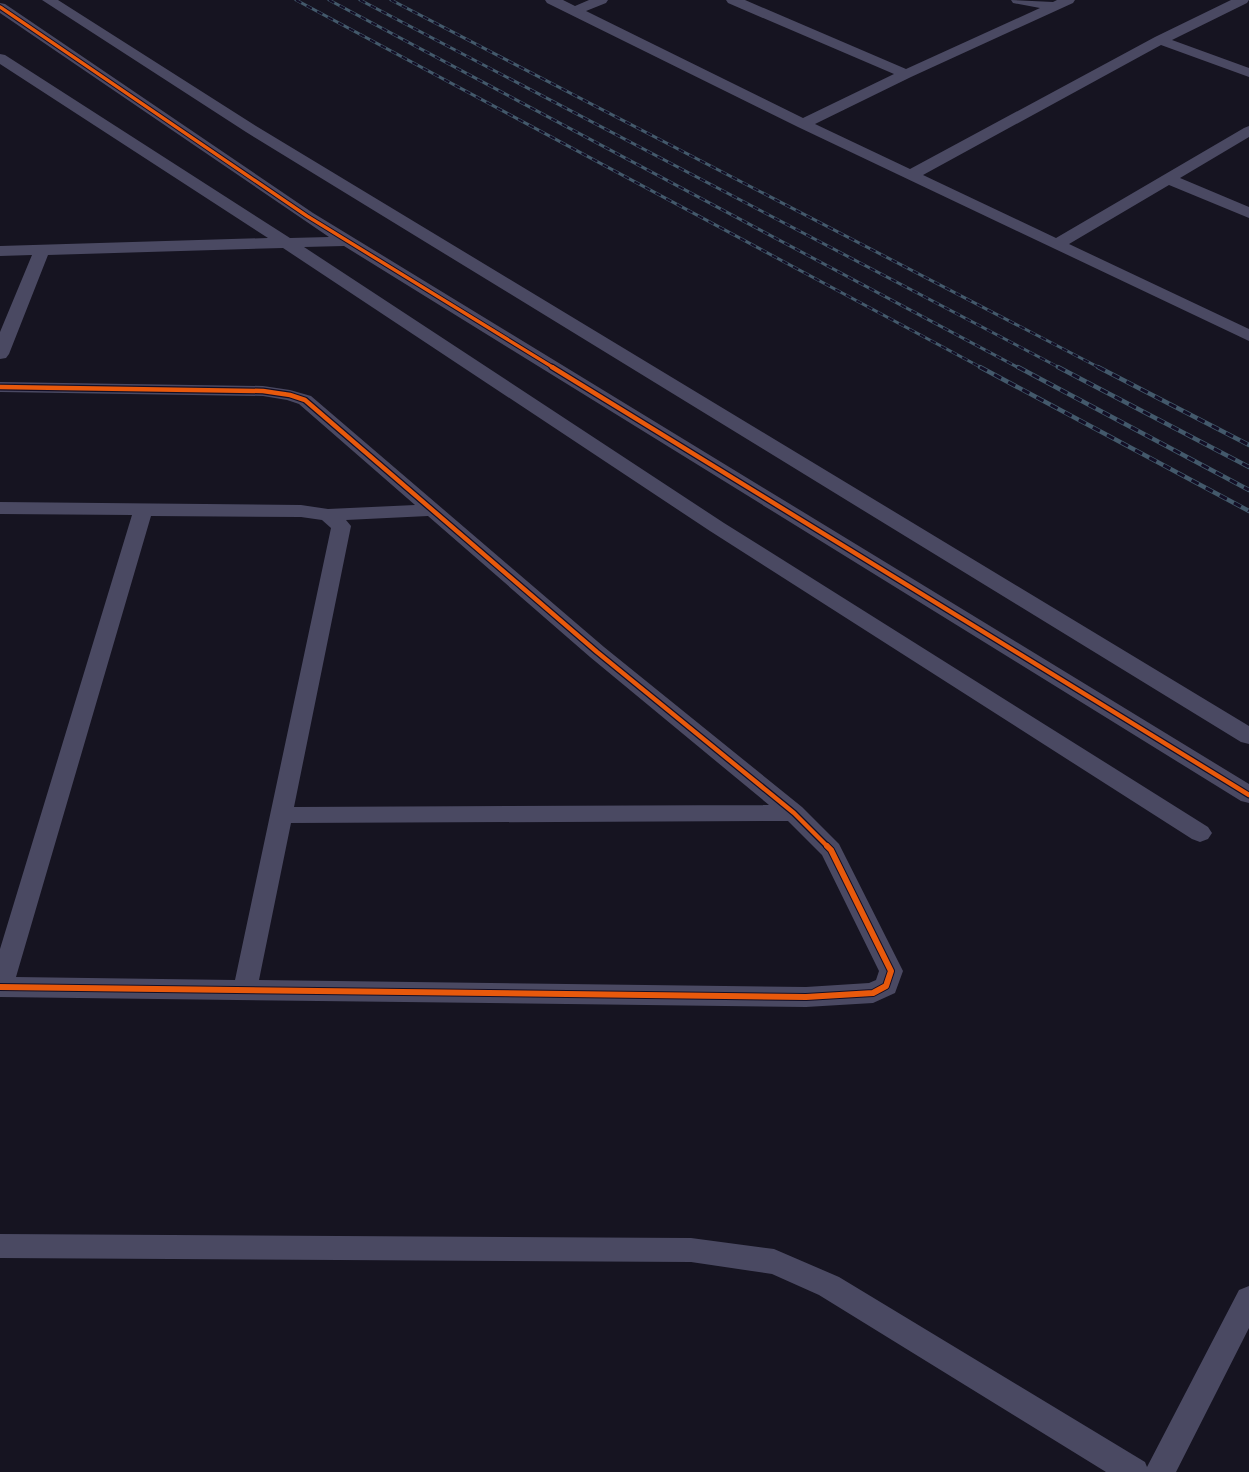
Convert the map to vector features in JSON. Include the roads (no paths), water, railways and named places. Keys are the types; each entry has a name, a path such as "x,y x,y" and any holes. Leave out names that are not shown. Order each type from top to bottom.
{"street":[{"path":"49,0 251,129 1249,736"},
{"path":"552,0 803,124 1249,336"},
{"path":"575,11 601,0"},
{"path":"1018,0 1054,6"},
{"path":"803,124 906,74 1068,0"},
{"path":"911,175 1160,40 1242,0"},
{"path":"742,1 906,74"},
{"path":"0,7 308,216 1249,794"},
{"path":"1160,40 1249,73"},
{"path":"0,58 288,244 717,527 1200,833"},
{"path":"1056,245 1249,131"},
{"path":"1168,179 1249,213"},
{"path":"0,251 288,244 349,241"},
{"path":"0,354 42,250"},
{"path":"0,387 263,391 290,395 305,400 597,652 794,813 831,850 891,971 886,986 873,993 806,997 0,987 143,510"},
{"path":"0,508 301,511 328,515 432,510"},
{"path":"245,990 340,526 328,515"},
{"path":"281,815 794,813"},
{"path":"0,1246 691,1250 774,1262 829,1286 1134,1472"},
{"path":"1160,1472 1249,1299"}],"railway":[{"path":"296,0 982,368"},
{"path":"329,0 1019,368"},
{"path":"360,0 1060,368"},
{"path":"391,0 1100,368"},
{"path":"980,367 1249,511"},
{"path":"1018,367 1249,490"},
{"path":"1058,367 1249,467"},
{"path":"1098,367 1249,445"}]}
